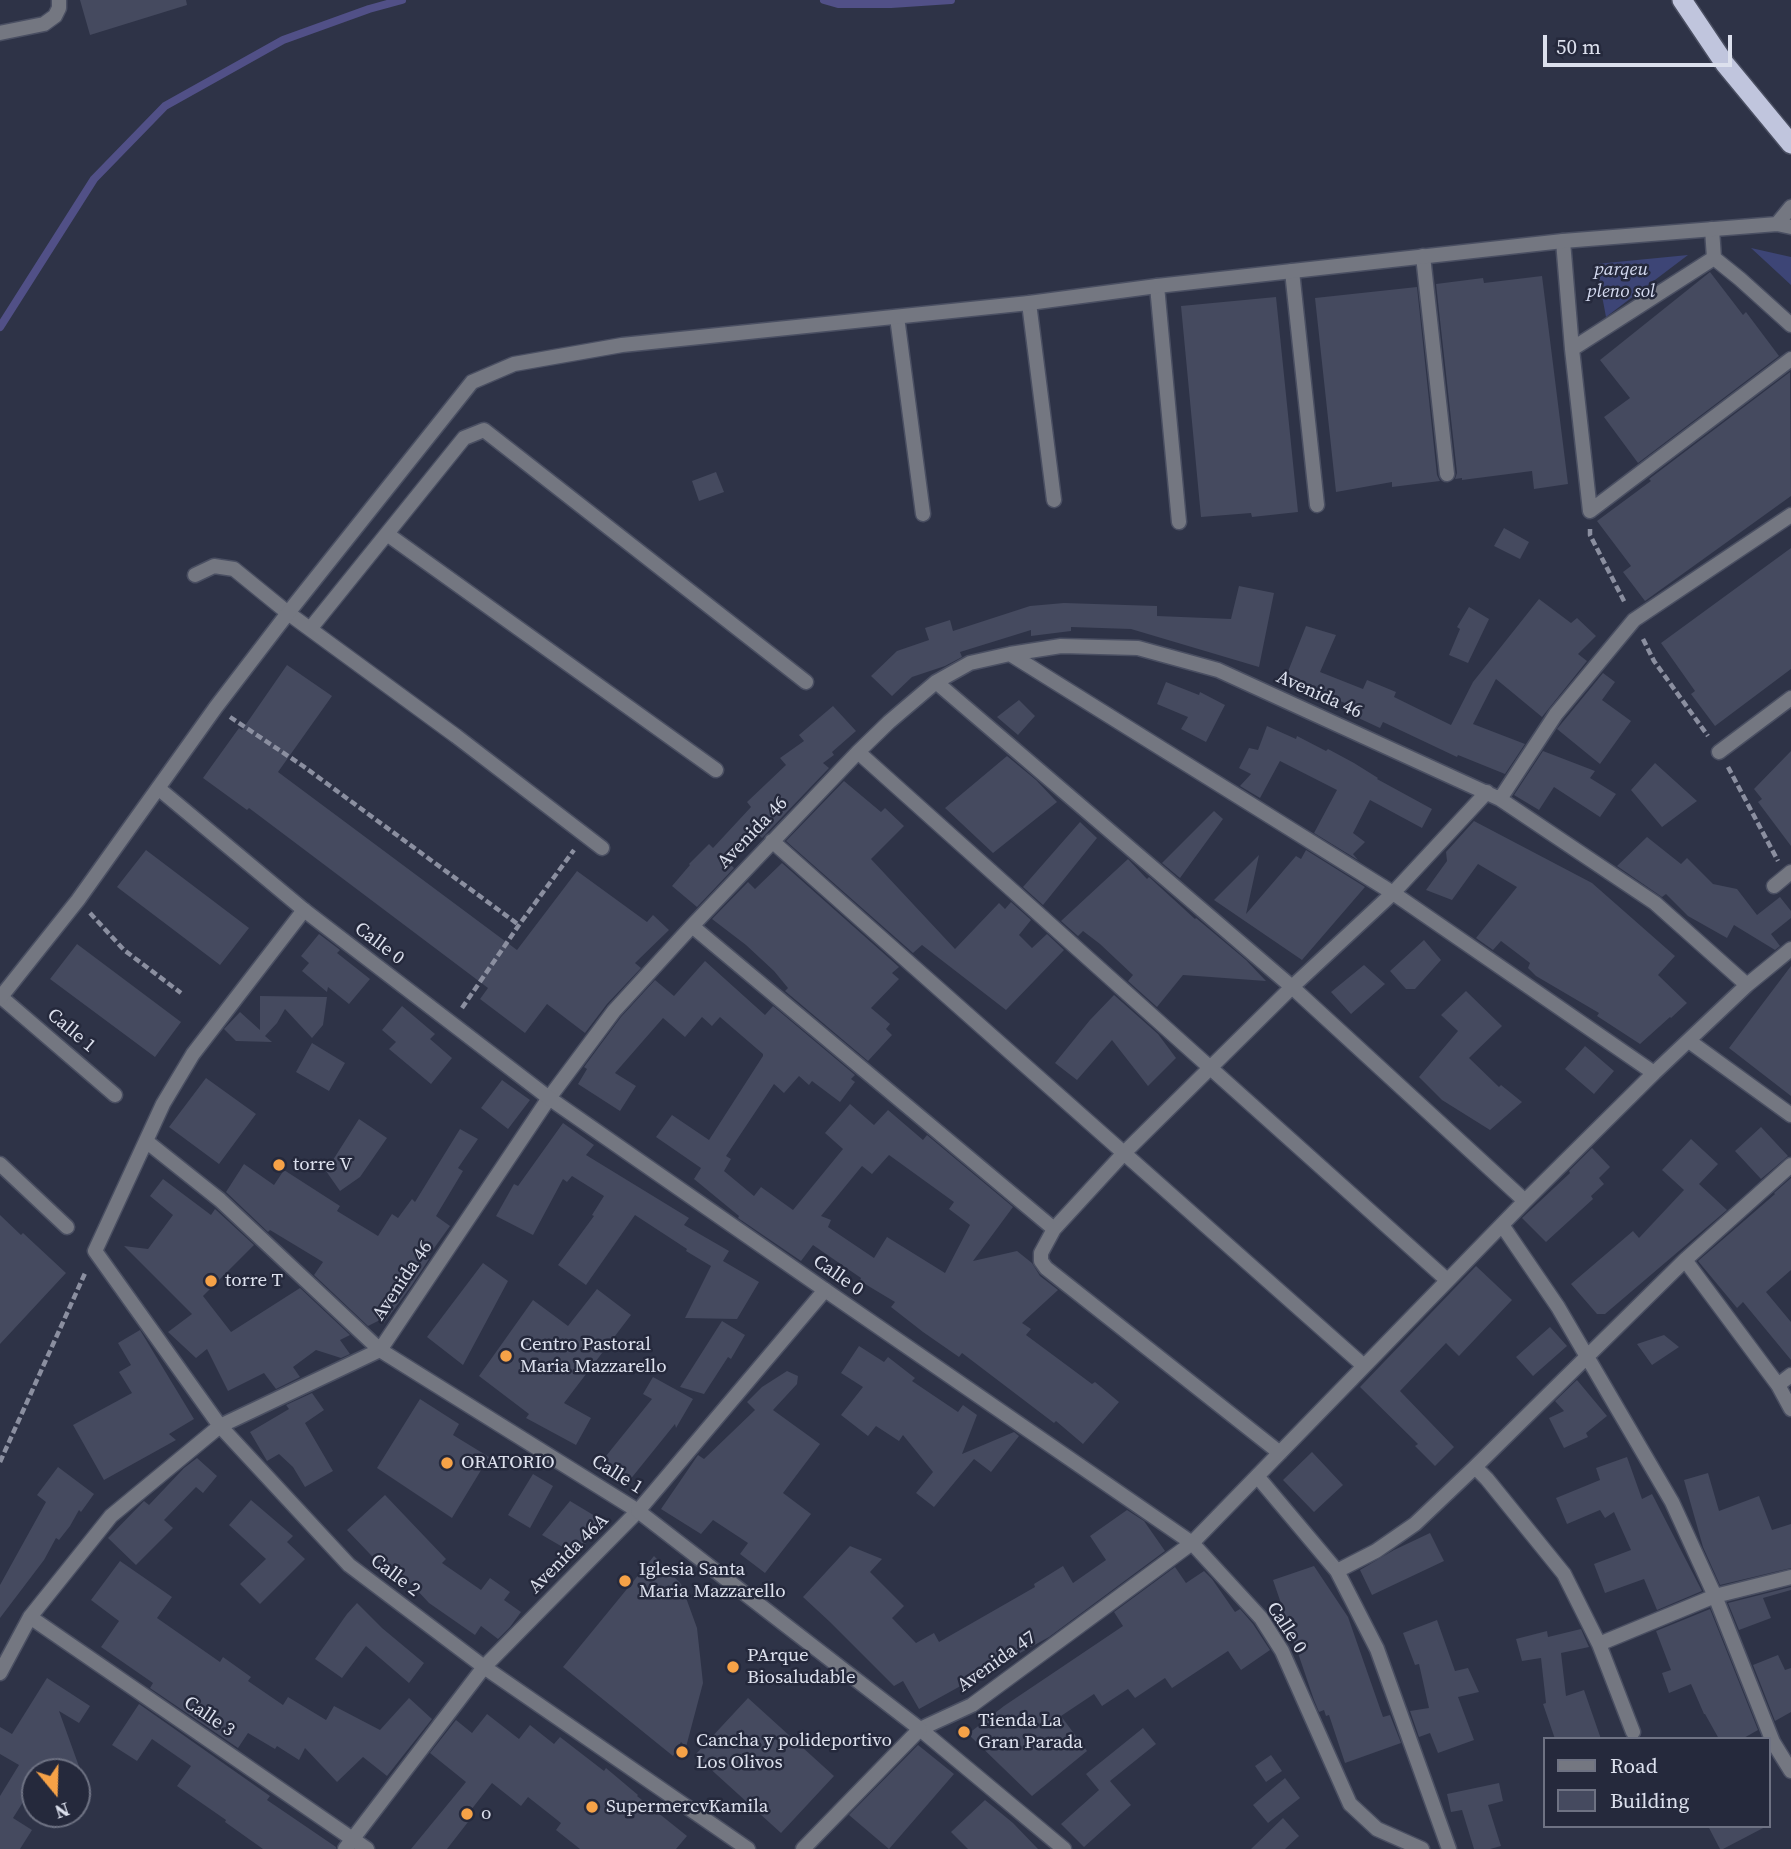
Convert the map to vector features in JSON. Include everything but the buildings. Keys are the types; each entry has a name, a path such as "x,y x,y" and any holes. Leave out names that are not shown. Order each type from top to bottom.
{"highway":[{"path":"1682,0 1725,64 1791,144"}],"street":[{"path":"0,33 44,24 55,16 59,0"},
{"path":"0,998 78,901 216,707 288,612 472,382 514,364 622,345 1029,303 1157,286 1563,241 1784,226 1791,207"},
{"path":"1712,229 1714,258 1791,325"},
{"path":"1563,241 1590,511"},
{"path":"1423,256 1447,474"},
{"path":"1572,349 1714,258"},
{"path":"1292,271 1317,505"},
{"path":"1157,286 1179,522"},
{"path":"1029,303 1054,500"},
{"path":"897,317 923,514"},
{"path":"1590,511 1791,359"},
{"path":"310,629 464,438 484,430 806,682"},
{"path":"1280,1453 1046,1268 1041,1261 1041,1253 1055,1229 1124,1153 1292,987 1494,796 1556,714 1634,620 1791,515"},
{"path":"387,534 716,770"},
{"path":"195,575 214,566 234,569 602,848"},
{"name":"Avenida 46","path":"0,1673 30,1618 111,1516 220,1426 380,1350 549,1098 614,1011 858,752 936,682 970,663 1061,646 1139,648 1218,670 1494,796 1655,903 1747,985"},
{"path":"1010,654 1393,893 1654,1073"},
{"path":"936,682 1292,987 1525,1201"},
{"path":"1719,752 1791,698"},
{"path":"858,752 1447,1280"},
{"name":"Calle 0","path":"158,788 304,910 549,1098 1192,1544 1261,1618 1282,1651 1350,1804 1377,1829 1422,1849"},
{"path":"772,841 1364,1366"},
{"path":"1774,886 1788,874"},
{"path":"95,1251 163,1104 192,1054 304,910"},
{"path":"692,926 1055,1229"},
{"name":"Avenida 47","path":"803,1849 920,1729 972,1705 1192,1544 1447,1280 1654,1073 1747,985 1788,956"},
{"name":"Calle 1","path":"0,998 116,1095"},
{"path":"1689,1041 1791,1115"},
{"name":"Calle 1","path":"146,1141 220,1200 380,1350 639,1511 920,1729 1064,1849"},
{"path":"0,1164 67,1227"},
{"path":"1337,1571 1376,1551 1415,1524 1685,1260 1791,1165"},
{"path":"1502,1225 1558,1307 1672,1502 1716,1596 1773,1742 1791,1771"},
{"name":"Calle 2","path":"95,1251 220,1426 349,1565 484,1667 748,1849"},
{"path":"1685,1260 1779,1385 1791,1409"},
{"name":"Avenida 46A","path":"349,1844 484,1667 639,1511 825,1290"},
{"path":"1779,1385 1791,1375"},
{"path":"1475,1467 1564,1574 1599,1644 1633,1732"},
{"path":"1258,1476 1337,1571 1377,1649 1450,1849"},
{"path":"1599,1644 1716,1596 1791,1577"},
{"name":"Calle 3","path":"30,1618 349,1844 367,1849"}],"path":[{"path":"1590,511 1590,535 1654,661 1732,772 1788,874"},
{"path":"216,707 303,766 519,925"},
{"path":"452,1023 585,835"},
{"path":"78,901 124,950 181,993"},
{"path":"0,1462 95,1251"}],"green space":[{"path":"1751,248 1791,257 1791,285"},
{"name":"parqeu pleno sol","path":"1688,255 1606,317 1596,264"}],"waterway":[{"path":"0,327 94,179 165,106 283,40 402,0"},
{"path":"824,0 838,4 951,0"}],"place":[{"name":"torre V","path":"279,1165"},
{"name":"torre T","path":"211,1281"},
{"name":"Centro Pastoral Maria Mazzarello","path":"506,1356"},
{"name":"ORATORIO","path":"447,1463"},
{"name":"Iglesia Santa Maria Mazzarello","path":"625,1581"},
{"name":"PArque Biosaludable","path":"733,1667"},
{"name":"Tienda La Gran Parada","path":"964,1732"},
{"name":"Cancha y polideportivo Los Olivos","path":"682,1752"},
{"name":"SupermercvKamila","path":"592,1807"},
{"name":"o","path":"467,1814"}]}
